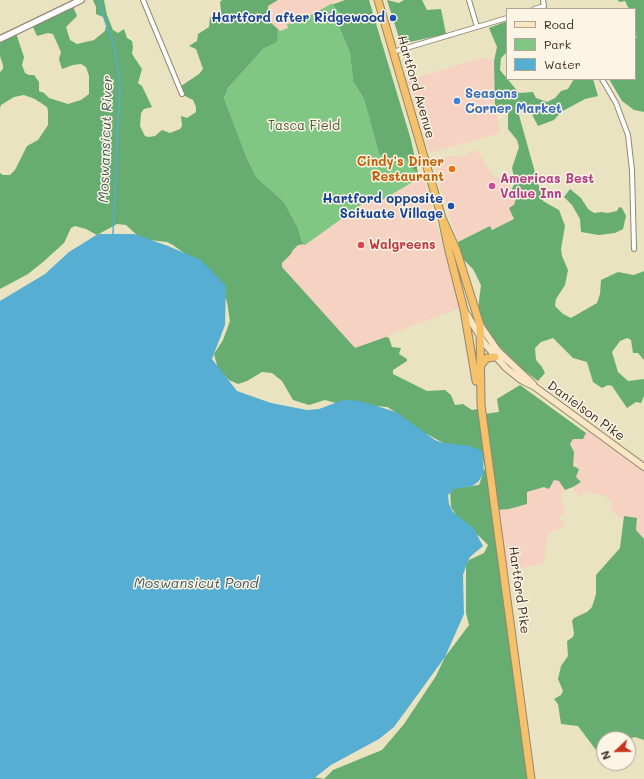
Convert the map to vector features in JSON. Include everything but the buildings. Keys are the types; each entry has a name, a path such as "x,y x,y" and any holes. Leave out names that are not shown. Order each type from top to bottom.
{"highway":[{"name":"Hartford Avenue","path":"378,0 431,180"},
{"name":"Hartford Pike","path":"431,180 442,218 464,310 481,405 531,779"},
{"name":"Hartford Pike","path":"442,218 456,250 480,325 481,405"},
{"path":"480,366 487,358 495,357"}],"main road":[{"name":"Danielson Pike","path":"464,310 480,337 495,357 521,380 535,387"},
{"name":"Danielson Pike","path":"480,325 498,352 535,387 644,466"}],"street":[{"path":"0,39 81,0"},
{"path":"143,0 182,94"},
{"path":"469,0 477,27"},
{"path":"543,0 544,7"},
{"path":"393,52 506,18"},
{"path":"603,80 616,103 628,135 632,170 634,249"}],"shaded area":[{"path":"278,0 345,0 331,4 296,23 287,24 289,28 280,31 271,23 268,6"},
{"path":"482,58 494,61 495,107 500,133 430,153 408,80"},
{"path":"477,149 493,177 498,177 512,189 516,198 514,205 514,220 491,230 489,226 458,242 431,158 463,156"},
{"path":"423,176 460,308 390,334 389,338 355,348 282,267 282,263 298,245 305,244 365,202 380,199 382,200"},
{"path":"590,426 641,462 644,460 644,539 636,530 638,521 632,516 620,518 610,509 612,503 605,495 599,495 587,491 580,496 573,490 575,485 581,482 576,478 572,464 574,452 570,444 573,439 583,438"},
{"path":"554,480 559,481 565,490 561,496 566,513 559,517 565,526 550,532 548,535 544,564 505,570 497,510 506,509 527,492 544,487"}],"green space":[{"path":"93,0 104,0 107,15 113,30 118,33 124,29 127,38 132,41 132,54 142,69 138,83 142,86 152,107 144,109 141,113 140,126 145,136 149,137 155,136 162,130 170,133 180,129 182,126 181,116 187,118 196,112 196,107 193,100 185,96 181,89 181,86 199,74 203,69 196,49 189,46 197,41 198,34 209,27 210,17 221,11 220,2 222,0 278,0 268,6 271,23 278,29 277,42 263,49 228,88 224,98 246,156 256,177 284,202 298,228 302,242 305,244 298,245 293,250 282,263 282,267 355,348 386,337 389,338 392,347 401,348 399,354 407,359 407,361 393,370 393,374 427,391 445,390 451,395 455,405 463,404 472,410 482,408 484,414 499,412 497,399 520,385 586,433 583,439 573,439 570,444 574,452 573,466 579,469 576,477 581,482 565,490 559,481 554,480 549,489 544,487 527,492 527,504 509,509 497,510 533,779 324,779 333,770 382,750 404,724 436,676 445,657 469,625 466,613 466,564 469,560 484,553 488,545 479,536 461,523 451,507 450,489 479,485 485,468 481,453 452,448 427,434 422,435 416,432 394,411 387,407 336,403 325,400 309,405 293,400 282,381 272,373 262,372 247,381 238,384 229,380 218,369 214,354 223,340 230,321 227,302 222,289 188,256 173,245 167,242 149,240 138,236 126,225 117,224 97,235 86,229 75,226 71,228 64,243 43,262 28,274 0,289 0,173 3,175 10,175 15,170 27,146 38,140 48,125 48,111 47,107 35,99 24,95 14,97 1,105 0,108 0,72 3,69 3,65 0,56 0,39 16,33 24,57 22,65 25,73 34,75 39,82 39,91 44,93 49,98 68,104 81,100 89,94 89,76 86,67 81,64 62,69 59,59 61,52 53,34 48,33 37,36 32,25 72,4 77,16 66,27 70,40 77,44 94,40 105,31 106,26 103,17 96,14 96,7"},
{"path":"345,0 369,0 411,140 418,173 412,169 406,159 401,157 388,160 379,154 364,99 353,81 350,53 340,29 340,13 334,6 334,4"},
{"path":"387,0 399,3 404,0 422,0 427,10 441,9 446,34 401,44"},
{"path":"617,0 644,0 644,112 634,110 622,101 610,80 636,80 636,8 628,8 625,1 620,2"},
{"name":"Tasca Field","path":"331,4 334,4 340,12 340,29 350,53 353,81 364,99 379,154 388,160 401,157 406,159 412,169 423,176 382,200 380,199 365,202 305,245 302,242 298,228 284,202 256,177 246,156 224,98 228,88 263,49 276,42 278,29 280,31 288,28 287,24 296,23"},
{"path":"506,21 506,53 501,58 500,70 506,77 506,80 508,80 519,93 533,92 536,98 547,102 555,98 561,91 568,89 573,80 593,80 598,96 585,99 561,112 554,120 538,126 527,105 522,103 517,108 543,201 559,210 565,226 561,249 562,256 568,270 565,285 556,299 555,306 563,314 571,318 597,303 600,294 601,280 618,272 634,275 644,271 644,360 638,353 633,353 631,340 627,338 620,341 612,352 618,372 628,381 644,379 644,396 641,403 636,402 627,408 612,386 608,385 602,388 593,382 587,362 573,358 553,338 541,342 535,348 536,360 545,373 538,381 522,369 497,344 486,328 478,309 481,285 473,269 462,258 458,242 490,226 492,230 514,219 509,208 514,205 516,198 512,189 515,182 512,168 519,147 517,140 508,129 508,112 495,107 494,61 497,47 489,28"},
{"path":"570,189 581,198 588,209 594,213 608,213 617,211 619,207 622,208 626,216 623,229 615,233 599,235 581,232 580,219 572,205 564,197"},
{"path":"624,516 637,518 636,530 644,539 644,740 636,737 636,731 596,731 596,750 578,726 561,724 558,704 554,699 561,695 563,691 558,679 561,666 568,656 567,641 573,637 574,633 572,621 574,618 587,612 592,607 596,594 596,575 620,548"},
{"path":"314,777 324,779 312,779"}],"water":[{"name":"Moswansicut Pond","path":"98,234 134,234 168,246 201,260 226,286 225,325 212,359 237,391 271,403 307,410 319,409 343,400 360,401 396,412 435,440 443,443 470,446 482,451 484,473 478,482 472,486 454,489 448,495 449,504 453,512 474,529 483,546 470,557 466,566 463,575 464,614 445,657 394,727 379,739 331,765 313,779 0,779 0,301 45,274 69,252"}],"waterway":[{"name":"Moswansicut River","path":"98,0 114,46 120,83 113,234"}],"place":[{"name":"Hartford after Ridgewood","path":"393,18"},
{"name":"Seasons Corner Market","path":"457,101"},
{"name":"Cindy's Diner Restaurant","path":"452,169"},
{"name":"Americas Best Value Inn","path":"492,186"},
{"name":"Hartford opposite Scituate Village","path":"451,206"},
{"name":"Walgreens","path":"361,245"}]}
